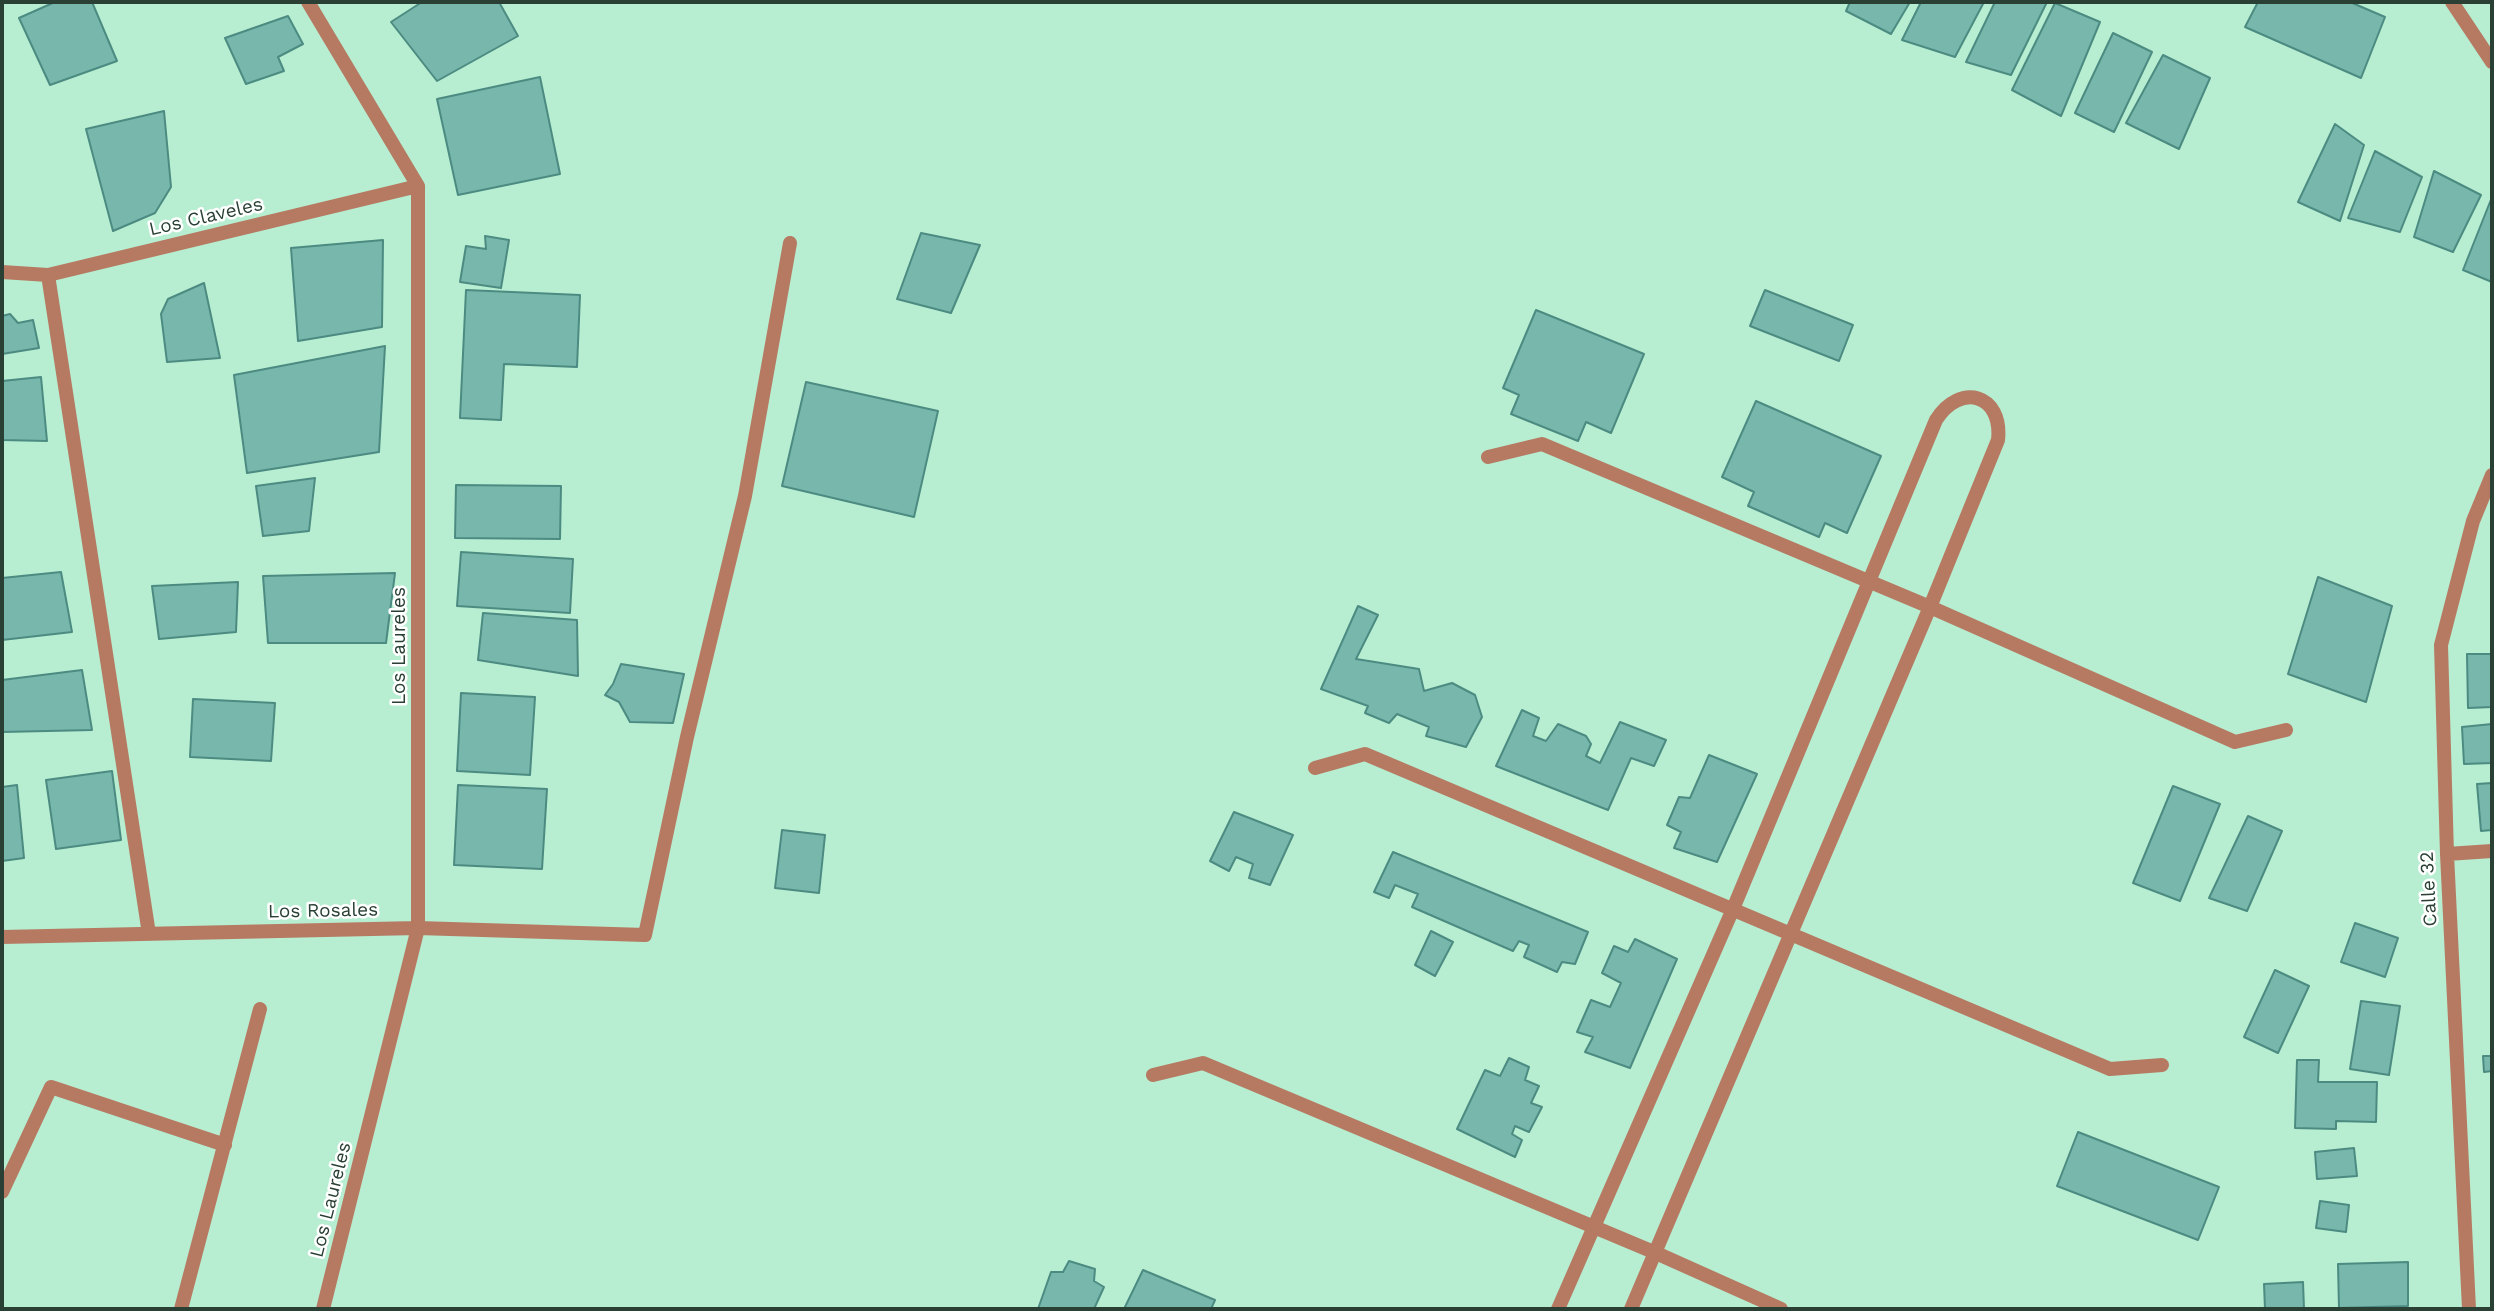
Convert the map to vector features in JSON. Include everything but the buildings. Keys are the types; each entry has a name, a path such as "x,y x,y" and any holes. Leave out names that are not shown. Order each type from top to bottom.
{"street":[{"path":"307,2 418,186"},
{"path":"2452,2 2492,62"},
{"name":"Los Claveles","path":"2,272 48,275 418,186"},
{"name":"Los Laureles","path":"323,1309 418,928 418,186"},
{"name":"Los Rosales","path":"2,937 418,928 645,935 687,737 745,496 790,243"},
{"path":"48,275 149,934"},
{"path":"1558,1309 1733,909 1936,420 1942,409 1953,400 1976,398 1988,403 1996,414 1998,440 1930,607 1631,1309"},
{"path":"1488,457 1542,444 1930,607 2235,742 2286,730"},
{"name":"Calle 32","path":"2469,1309 2446,854 2441,645 2473,521 2492,475"},
{"path":"1315,768 1365,754 2110,1069 2162,1065"},
{"path":"2446,854 2492,851"},
{"path":"181,1309 260,1009"},
{"path":"1153,1075 1203,1063 1656,1253 1781,1309"},
{"path":"2,1192 51,1087 225,1145"}]}
